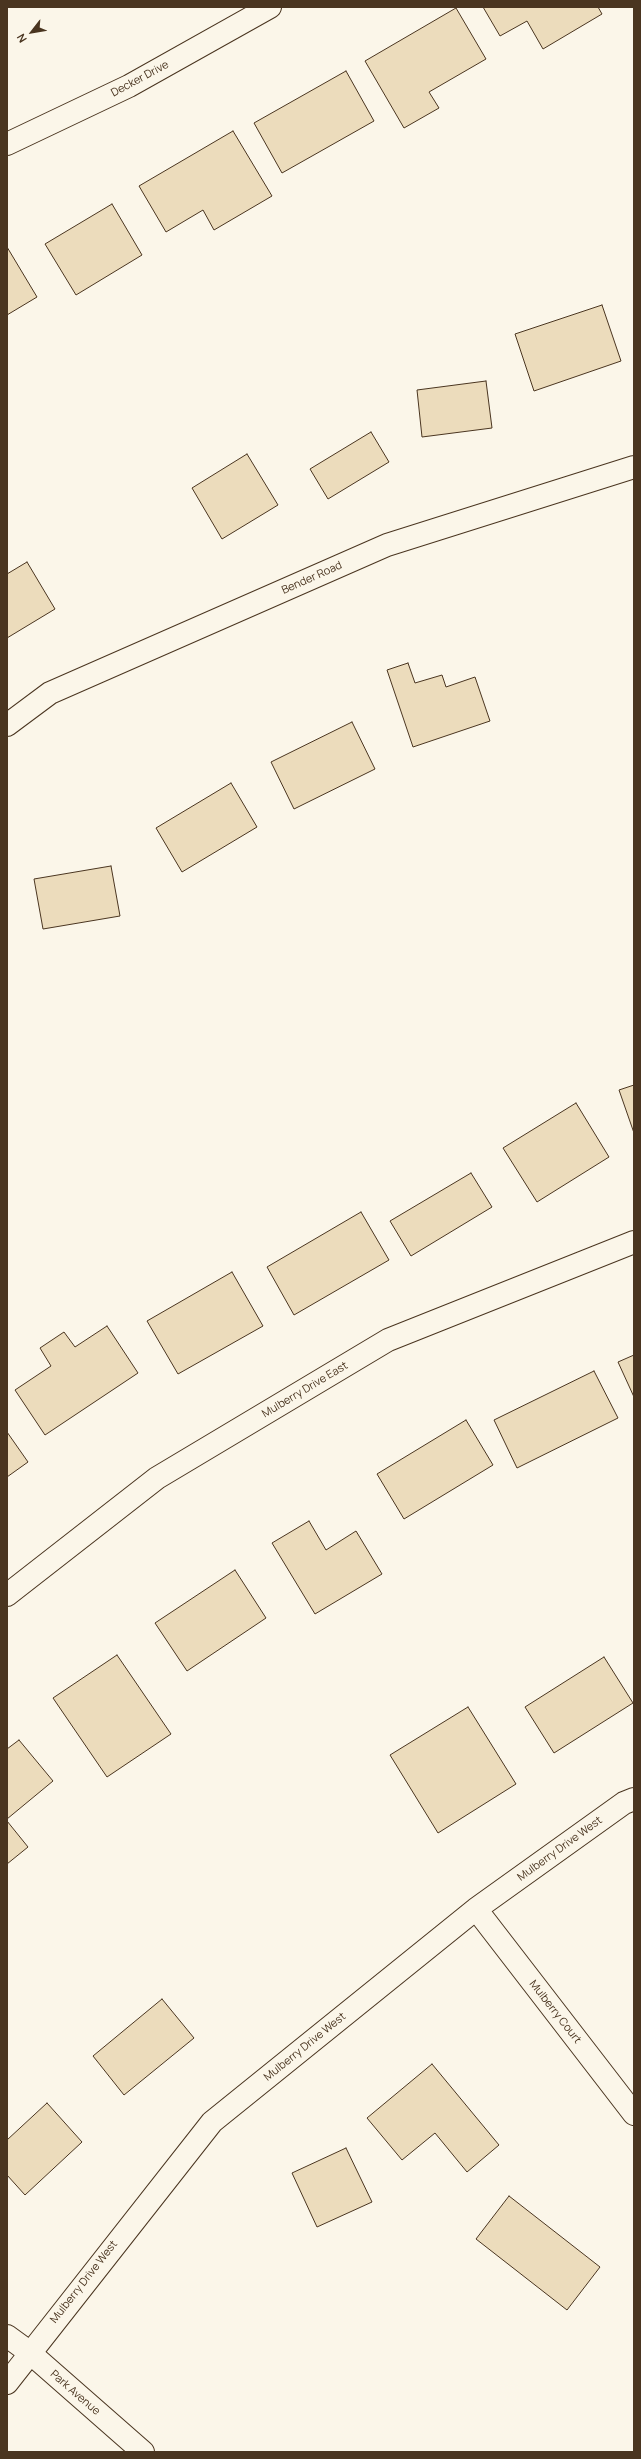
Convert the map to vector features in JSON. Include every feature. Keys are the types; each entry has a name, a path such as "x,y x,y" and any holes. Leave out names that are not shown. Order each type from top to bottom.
{"street":[{"name":"Decker Drive","path":"7,144 129,86 270,7"},
{"name":"Bender Road","path":"7,725 50,693 387,545 634,467"},
{"name":"Mulberry Drive East","path":"7,1595 157,1478 388,1340 634,1242"},
{"name":"Mulberry Drive West","path":"7,2383 29,2352 212,2122 476,1909 624,1803 634,1799"},
{"name":"Mulberry Court","path":"476,1909 634,2114"},
{"name":"Park Avenue","path":"7,2336 29,2352 143,2452"}],"building":[{"path":"483,7 598,7 602,14 543,49 527,21 500,36"},
{"path":"456,8 486,59 429,92 439,108 404,128 365,61"},
{"path":"346,71 374,121 282,173 254,123"},
{"path":"233,131 272,196 214,230 203,210 166,232 139,186"},
{"path":"112,204 142,255 76,295 45,244"},
{"path":"7,247 37,297 7,315"},
{"path":"602,305 621,361 534,391 515,334"},
{"path":"486,381 492,428 422,437 417,390"},
{"path":"371,432 389,462 328,499 310,469"},
{"path":"247,454 278,505 222,539 192,488"},
{"path":"27,562 55,609 7,638 7,574"},
{"path":"408,663 415,683 442,675 446,687 475,677 490,721 413,747 387,670"},
{"path":"352,722 375,769 294,809 271,762"},
{"path":"231,783 257,827 182,872 156,828"},
{"path":"111,866 120,916 43,929 34,879"},
{"path":"634,1085 634,1133 619,1090"},
{"path":"576,1103 609,1157 537,1202 503,1148"},
{"path":"471,1173 492,1207 411,1256 390,1221"},
{"path":"361,1212 389,1260 294,1315 267,1267"},
{"path":"232,1272 263,1326 178,1374 147,1321"},
{"path":"107,1326 138,1373 45,1435 15,1390 51,1366 40,1348 64,1332 75,1347"},
{"path":"634,1355 634,1397 618,1362"},
{"path":"594,1371 618,1418 517,1468 494,1420"},
{"path":"466,1420 493,1465 404,1519 377,1474"},
{"path":"7,1432 28,1462 7,1477"},
{"path":"309,1521 326,1550 356,1531 382,1574 315,1614 272,1543"},
{"path":"235,1570 266,1618 187,1671 155,1623"},
{"path":"117,1655 171,1734 107,1777 53,1698"},
{"path":"604,1657 633,1703 554,1753 525,1707"},
{"path":"468,1707 516,1784 438,1833 390,1755"},
{"path":"19,1740 53,1781 7,1819 7,1749"},
{"path":"7,1821 28,1847 7,1864"},
{"path":"162,1999 194,2038 124,2095 93,2056"},
{"path":"432,2064 499,2145 467,2172 435,2133 402,2160 367,2118"},
{"path":"47,2103 82,2142 25,2195 7,2175 7,2140"},
{"path":"346,2148 372,2202 317,2227 292,2173"},
{"path":"509,2196 600,2267 567,2310 476,2239"}]}
